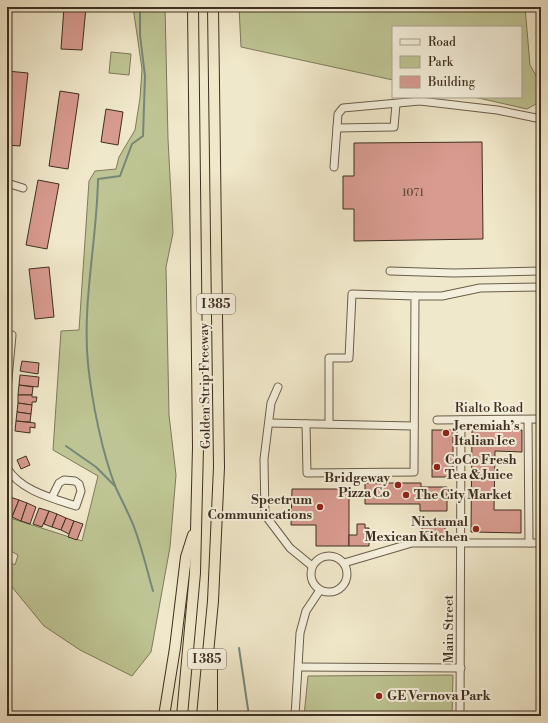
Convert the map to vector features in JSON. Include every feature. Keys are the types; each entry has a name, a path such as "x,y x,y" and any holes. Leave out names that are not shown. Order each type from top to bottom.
{"highway":[{"name":"Golden Strip Freeway","path":"182,716 193,608 196,528 198,391 193,7"},
{"name":"Golden Strip Freeway","path":"202,716 213,601 217,523 219,432 213,7"},
{"path":"164,716 186,557 196,528"},
{"path":"212,716 213,601"}],"street":[{"path":"334,167 338,114 343,108 420,101 497,110 541,119"},
{"path":"337,128 394,127 396,104"},
{"path":"7,183 24,188"},
{"path":"390,271 454,273 541,271"},
{"path":"329,424 329,358 349,358 352,294 442,296 480,288 541,287"},
{"path":"306,424 307,473 414,472 415,296"},
{"path":"7,390 8,365 12,335"},
{"path":"278,387 271,403 264,459 265,515 290,548 312,566"},
{"name":"Rialto Road","path":"437,420 541,419"},
{"name":"Main Street","path":"460,716 462,543 461,420"},
{"path":"528,420 529,542"},
{"path":"268,423 414,426"},
{"path":"7,468 17,481 28,488 52,498"},
{"path":"344,563 412,543 541,543"},
{"path":"327,556 339,559 344,563 347,575 343,586 332,592 320,590 312,582 312,566 321,557 327,556"},
{"path":"295,716 300,633 306,611 320,590"},
{"path":"299,667 461,668"}],"green space":[{"path":"133,7 165,7 168,139 173,233 166,267 169,415 176,475 170,547 151,652 132,676 80,650 44,626 7,581 7,560 15,565 18,555 7,549 7,517 82,541 98,476 53,450 61,331 79,330 89,181 95,171 116,169 119,157 135,130 140,98 142,69"},
{"path":"239,7 525,7 530,65 541,84 541,101 527,109 478,98 522,98 522,26 392,26 392,80 241,47"},
{"path":"111,52 131,54 129,75 109,73"},
{"name":"GE Vernova Park","path":"453,675 452,716 304,716 308,676"}],"building":[{"path":"64,7 86,7 82,50 61,49"},
{"path":"7,71 28,73 20,146 7,145"},
{"path":"60,91 79,94 68,169 49,166"},
{"path":"106,109 123,112 118,145 101,142"},
{"path":"482,142 483,239 354,241 354,209 343,209 343,176 354,176 354,143"},
{"path":"38,180 59,184 47,249 26,245"},
{"path":"49,267 54,317 35,319 29,269"},
{"path":"22,361 39,363 38,374 20,371"},
{"path":"20,375 39,377 38,387 19,385"},
{"path":"19,385 33,387 32,395 18,395"},
{"path":"18,395 32,395 32,397 37,397 36,402 32,402 32,405 18,403"},
{"path":"18,403 32,405 31,414 17,412"},
{"path":"17,412 31,414 30,422 16,421"},
{"path":"16,421 35,423 35,428 30,427 30,433 15,431"},
{"path":"472,429 522,430 522,452 495,451 494,510 521,510 521,533 471,532"},
{"path":"432,430 453,430 453,477 432,477"},
{"path":"26,456 30,465 21,469 17,460"},
{"name":"The City Market","path":"365,483 421,483 421,487 447,487 447,511 420,511 420,504 365,504"},
{"name":"Spectrum Communications","path":"292,489 349,489 349,546 316,546 316,525 291,525"},
{"path":"10,497 19,500 12,517 7,515 7,506"},
{"path":"19,500 27,503 21,521 12,517"},
{"path":"27,503 36,507 30,524 21,521"},
{"path":"39,508 49,511 42,527 33,524"},
{"path":"49,511 57,514 52,527 44,524"},
{"path":"57,514 66,518 61,530 52,527"},
{"path":"66,518 74,521 69,534 61,530"},
{"path":"74,521 83,524 77,540 68,537"},
{"path":"422,522 445,522 445,537 422,537"},
{"path":"357,524 365,524 365,528 369,528 369,546 349,546 349,535 357,535"}],"waterway":[{"path":"140,7 140,35 145,76 143,136 132,144 120,176 98,179 88,295 87,341 92,394 106,459 116,488 137,535 153,591"},
{"path":"66,446 96,467 115,486"},
{"path":"239,648 249,716"}],"place":[{"name":"Jeremiah’s Italian Ice","path":"446,433"},
{"name":"CoCo Fresh Tea & Juice","path":"437,467"},
{"name":"Bridgeway Pizza Co","path":"398,485"},
{"name":"The City Market","path":"406,495"},
{"name":"Spectrum Communications","path":"320,507"},
{"name":"Nixtamal Mexican Kitchen","path":"476,529"},
{"name":"GE Vernova Park","path":"379,696"}]}
